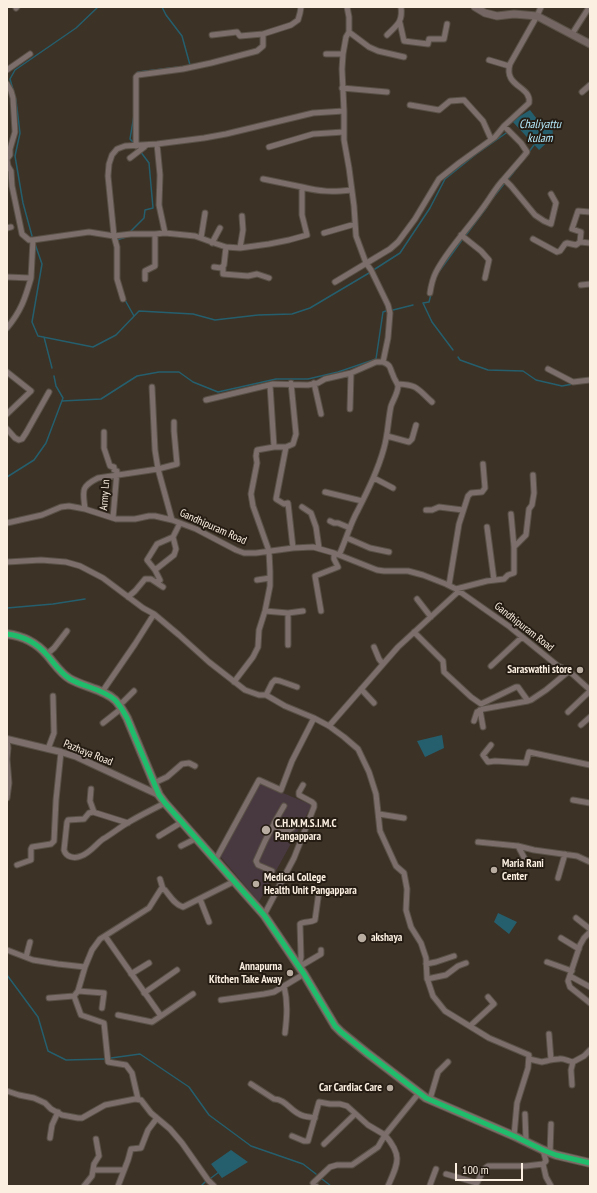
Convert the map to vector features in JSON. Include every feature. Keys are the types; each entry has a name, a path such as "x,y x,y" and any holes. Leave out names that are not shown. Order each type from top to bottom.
{"main road":[{"path":"475,7 485,13 497,16 514,14 537,16 590,44"},
{"path":"7,634 19,636 37,644 47,654 58,670 69,679 102,692 114,699 120,706 127,718 159,795 264,915 304,974 335,1026 341,1032 419,1093 430,1099 547,1152 590,1163"}],"street":[{"path":"212,35 237,32 240,36 263,34 291,25 298,20 301,7"},
{"path":"347,7 349,32 346,38 343,54 342,88 344,140 352,190 356,236 366,263 379,286 390,313 388,338 383,362"},
{"path":"401,7 402,15 400,23 404,41 428,44 429,39 444,39 447,24"},
{"path":"335,282 378,257 398,242 415,219 439,180 459,162 498,134 504,126 529,103 528,94 509,77 508,71 509,66 541,7"},
{"path":"572,34 588,9"},
{"path":"387,35 400,23"},
{"path":"349,32 369,47 378,51 404,57"},
{"path":"136,146 136,77 138,75 183,69 257,51 263,46 263,34"},
{"path":"7,70 30,54"},
{"path":"326,54 343,54"},
{"path":"489,60 509,66"},
{"path":"7,84 12,91 15,132 10,149 10,155 7,159 8,166 11,171 12,186 22,234 29,240 89,232 114,236 165,233 195,236 226,247 240,248 289,240 307,235 302,215 302,187"},
{"path":"582,92 590,85"},
{"path":"342,88 387,92"},
{"path":"410,105 439,110 450,101 464,100 483,121 491,139"},
{"path":"123,299 117,279 117,247 114,236 108,176 109,164 112,155 117,149 125,146 157,144 204,138 313,113 344,111"},
{"path":"430,293 436,272 461,235 504,178 527,152 521,143 504,126"},
{"path":"269,146 313,134 344,132"},
{"path":"157,144 160,175 159,205 165,233"},
{"path":"130,158 147,145"},
{"path":"504,178 534,215 551,224 556,203 551,194"},
{"path":"263,179 314,190 332,192 352,190"},
{"path":"580,242 581,232 572,229 576,214 578,211 590,212"},
{"path":"201,238 205,213"},
{"path":"240,248 243,230 242,216"},
{"path":"324,233 355,224"},
{"path":"212,242 220,228"},
{"path":"145,279 145,271 154,266 155,234"},
{"path":"461,235 481,251 489,260 485,278"},
{"path":"533,239 557,252 560,251 567,243 576,245 580,242 590,243"},
{"path":"7,328 23,305 31,278 33,240"},
{"path":"226,247 223,274 248,276 257,274 269,278"},
{"path":"214,267 223,267"},
{"path":"7,277 31,278"},
{"path":"581,285 590,284"},
{"path":"206,400 270,385 308,385 350,373 376,362 383,362 391,367 392,375 398,384 398,389 392,405 384,449 374,478 355,515 347,538 334,559 338,567 315,576 321,611"},
{"path":"548,369 573,382 590,380"},
{"path":"7,372 31,391 7,414"},
{"path":"350,373 350,408"},
{"path":"314,383 321,414"},
{"path":"234,682 253,657 258,647 259,630 270,588 269,551 253,506 251,494 257,463 257,450 286,447 293,444 296,434 291,384"},
{"path":"398,384 408,385 419,389 432,402"},
{"path":"270,385 274,448"},
{"path":"152,387 155,450 158,468 172,520"},
{"path":"7,429 15,438 19,440 22,439 49,392"},
{"path":"85,509 83,491 86,485 98,478 176,464 174,422"},
{"path":"387,436 409,442 412,439 416,424"},
{"name":"Army Ln","path":"104,432 104,448 110,466 114,467 114,470 117,471 113,518"},
{"path":"286,447 276,499 284,504 288,503 292,548"},
{"path":"448,585 459,524 468,496 472,493 482,492 485,488 483,464"},
{"path":"514,548 526,535 529,509 532,505 534,493 533,476"},
{"path":"374,478 393,488"},
{"path":"325,492 362,501"},
{"name":"Gandhipuram Road","path":"7,523 42,515 61,507 69,506 125,520 155,516 180,522 244,553 313,547 377,570 408,571 423,575 458,590 510,627 558,666 569,671 590,690"},
{"path":"302,507 311,512 316,526 319,548"},
{"path":"426,510 432,510 439,507 464,510"},
{"path":"329,726 398,647 458,590 476,584 504,579 508,575 514,573 514,548 511,514"},
{"path":"330,521 350,528"},
{"path":"155,570 174,555 176,549 173,537 180,522"},
{"path":"487,527 494,580"},
{"path":"156,582 160,580 155,570 147,560 157,544 173,537"},
{"path":"347,538 370,548 389,552"},
{"path":"7,562 41,560 66,562 80,566 103,578 142,608 154,614 179,634 218,670 245,690 259,695 266,695 285,706 314,718 329,726 358,749 374,786 379,814 380,831 396,866 404,873 407,889 406,910 411,927 421,943 426,958 427,979 433,996 445,1010 489,1038 529,1055 528,1068 517,1103 514,1136"},
{"path":"257,580 270,578"},
{"path":"128,597 136,591 145,579 151,579 163,587"},
{"path":"417,599 430,617"},
{"path":"265,611 288,613 303,611"},
{"path":"288,613 288,645"},
{"path":"102,692 154,614"},
{"path":"47,654 54,648 67,631"},
{"path":"414,632 443,661 444,672 449,678 470,697 481,704 483,708 483,727"},
{"path":"491,666 522,637"},
{"path":"374,647 383,664"},
{"path":"483,708 534,699 569,671"},
{"path":"266,695 275,680 297,687"},
{"path":"474,721 477,712 516,687 518,687 528,701"},
{"path":"361,689 374,703"},
{"path":"568,712 590,690"},
{"path":"103,723 134,691"},
{"path":"48,749 54,733 53,696"},
{"path":"581,726 590,717"},
{"path":"216,859 259,780 281,790 292,761 314,718"},
{"path":"7,739 9,783 7,798"},
{"name":"Pazhaya Road","path":"7,739 77,757 159,795"},
{"path":"491,745 483,755 488,762 526,763 529,752 590,765"},
{"path":"17,865 31,860 32,847 51,844 54,841 56,800 61,752"},
{"path":"154,783 166,777 182,764 189,763 195,766"},
{"path":"264,915 294,858 314,806 312,802 299,795 303,785"},
{"path":"91,789 90,801 94,812"},
{"path":"573,800 590,803"},
{"path":"128,823 94,812 89,813 84,819 69,820 67,822 64,850 66,855 74,858 83,856 102,840 128,823 165,803"},
{"path":"272,871 258,865 256,861 284,806"},
{"path":"379,814 404,818"},
{"path":"158,836 182,822"},
{"path":"274,824 277,828 288,831 292,830 299,822 308,824"},
{"path":"181,846 197,838"},
{"path":"478,842 518,846 534,850 577,856 590,862"},
{"path":"518,846 526,861 524,864"},
{"path":"558,878 565,854"},
{"path":"160,879 163,889 182,907 185,907 235,881"},
{"path":"49,998 74,996 78,991 92,950 100,939 149,908 159,891 163,889"},
{"path":"298,967 301,957 300,924 302,922 313,922 315,920 318,890"},
{"path":"200,899 209,922"},
{"path":"576,918 590,930 579,949 568,982 570,987 590,1003"},
{"path":"105,936 144,994 161,1016"},
{"path":"561,938 579,949"},
{"path":"26,958 30,942"},
{"path":"7,950 33,960 85,967"},
{"path":"298,967 321,954 321,950"},
{"path":"426,964 454,956"},
{"path":"547,962 571,974 590,987"},
{"path":"131,974 148,963"},
{"path":"427,979 446,975 458,966 466,963"},
{"path":"144,994 177,970"},
{"path":"221,1000 274,992 304,974"},
{"path":"284,986 287,1008 285,1033"},
{"path":"78,991 104,993 102,1008"},
{"path":"118,1015 152,1022 192,994"},
{"path":"74,996 81,1015 104,1023 108,1062 126,1065 132,1073 138,1098 151,1113 170,1129 214,1186"},
{"path":"470,1026 494,1004 488,997"},
{"path":"549,1034 551,1060"},
{"path":"529,1059 542,1062 560,1058 572,1062 584,1056 590,1050"},
{"path":"430,1099 438,1072 448,1062"},
{"path":"572,1062 572,1085"},
{"path":"251,1084 274,1099 287,1104 301,1116 315,1118"},
{"path":"7,1090 19,1095 34,1098 45,1103 51,1109 68,1116 80,1118 105,1105 138,1098"},
{"path":"313,1185 330,1167 337,1165 352,1165 378,1146 419,1093"},
{"path":"292,1136 308,1141 319,1102 347,1106 368,1125 385,1135 393,1144 397,1156 396,1165 388,1186"},
{"path":"50,1138 52,1125 58,1112"},
{"path":"324,1144 355,1114"},
{"path":"525,1114 526,1142"},
{"path":"118,1186 131,1148 141,1148 148,1130 157,1118"},
{"path":"551,1124 546,1161 543,1164 546,1177 551,1186"},
{"path":"84,1186 92,1176 94,1164 99,1156 96,1139"},
{"path":"446,1174 476,1184 484,1169 488,1166 526,1166 543,1164"},
{"path":"432,1186 436,1169"},
{"path":"93,1170 124,1170"}],"shaded area":[{"name":"C.H.M.M.S.I.M.C Pangappara","path":"259,783 312,805 259,902 219,855"}],"water":[{"name":"Chaliyattu kulam","path":"530,110 537,119 552,122 553,137 539,150 512,121"},
{"path":"442,735 444,748 425,757 417,741"},
{"path":"498,913 517,922 509,934 494,922"},
{"path":"231,1150 248,1162 222,1178 211,1164"}],"waterway":[{"path":"32,236 23,203 15,156 20,133 16,100 10,79 15,70 76,28 98,7"},
{"path":"162,7 166,15 182,36 190,65"},
{"path":"138,72 187,66"},
{"path":"133,142 130,139 134,115"},
{"path":"375,269 400,253 430,208 445,179 509,131"},
{"path":"528,153 534,145"},
{"path":"131,231 144,218 145,210 153,208 149,163 140,151"},
{"path":"509,178 520,164"},
{"path":"492,199 504,184"},
{"path":"466,235 487,207"},
{"path":"117,240 126,237"},
{"path":"438,273 462,240"},
{"path":"35,244 42,264 32,322 38,336 93,347 116,335 139,311 193,314 215,320 258,315 292,314 310,308 369,273"},
{"path":"423,303 429,302 431,294"},
{"path":"125,300 134,316"},
{"path":"423,303 432,322 453,350"},
{"path":"393,310 413,305"},
{"path":"62,401 101,399 137,376 159,372 179,372 193,382 218,392 276,379 308,379 338,372 376,359 383,312 386,311"},
{"path":"44,337 52,368"},
{"path":"458,357 460,360 488,370 523,371 536,380 562,386 573,384"},
{"path":"7,477 34,460 46,443 63,398 56,386 54,376"},
{"path":"7,608 53,604 85,599"},
{"path":"7,975 38,1017 48,1051 66,1060 104,1059"},
{"path":"111,1058 140,1054 189,1087 209,1115 251,1146 303,1164 316,1174"},
{"path":"211,1178 219,1172"},
{"path":"322,1179 331,1186"},
{"path":"201,1186 205,1182"}],"transit line":[{"path":"7,634 18,636 34,643 43,650 66,677 75,682 105,693 117,702 127,718 159,795 264,915 304,974 335,1026 341,1032 426,1098 543,1150 556,1155 590,1163"}],"place":[{"name":"Saraswathi store","path":"580,670"},
{"name":"C.H.M.M.S.I.M.C Pangappara","path":"266,830"},
{"name":"Maria Rani Center","path":"494,870"},
{"name":"Medical College Health Unit Pangappara","path":"256,884"},
{"name":"akshaya","path":"362,938"},
{"name":"Annapurna Kitchen Take Away","path":"290,973"},
{"name":"Car Cardiac Care","path":"390,1088"}]}
